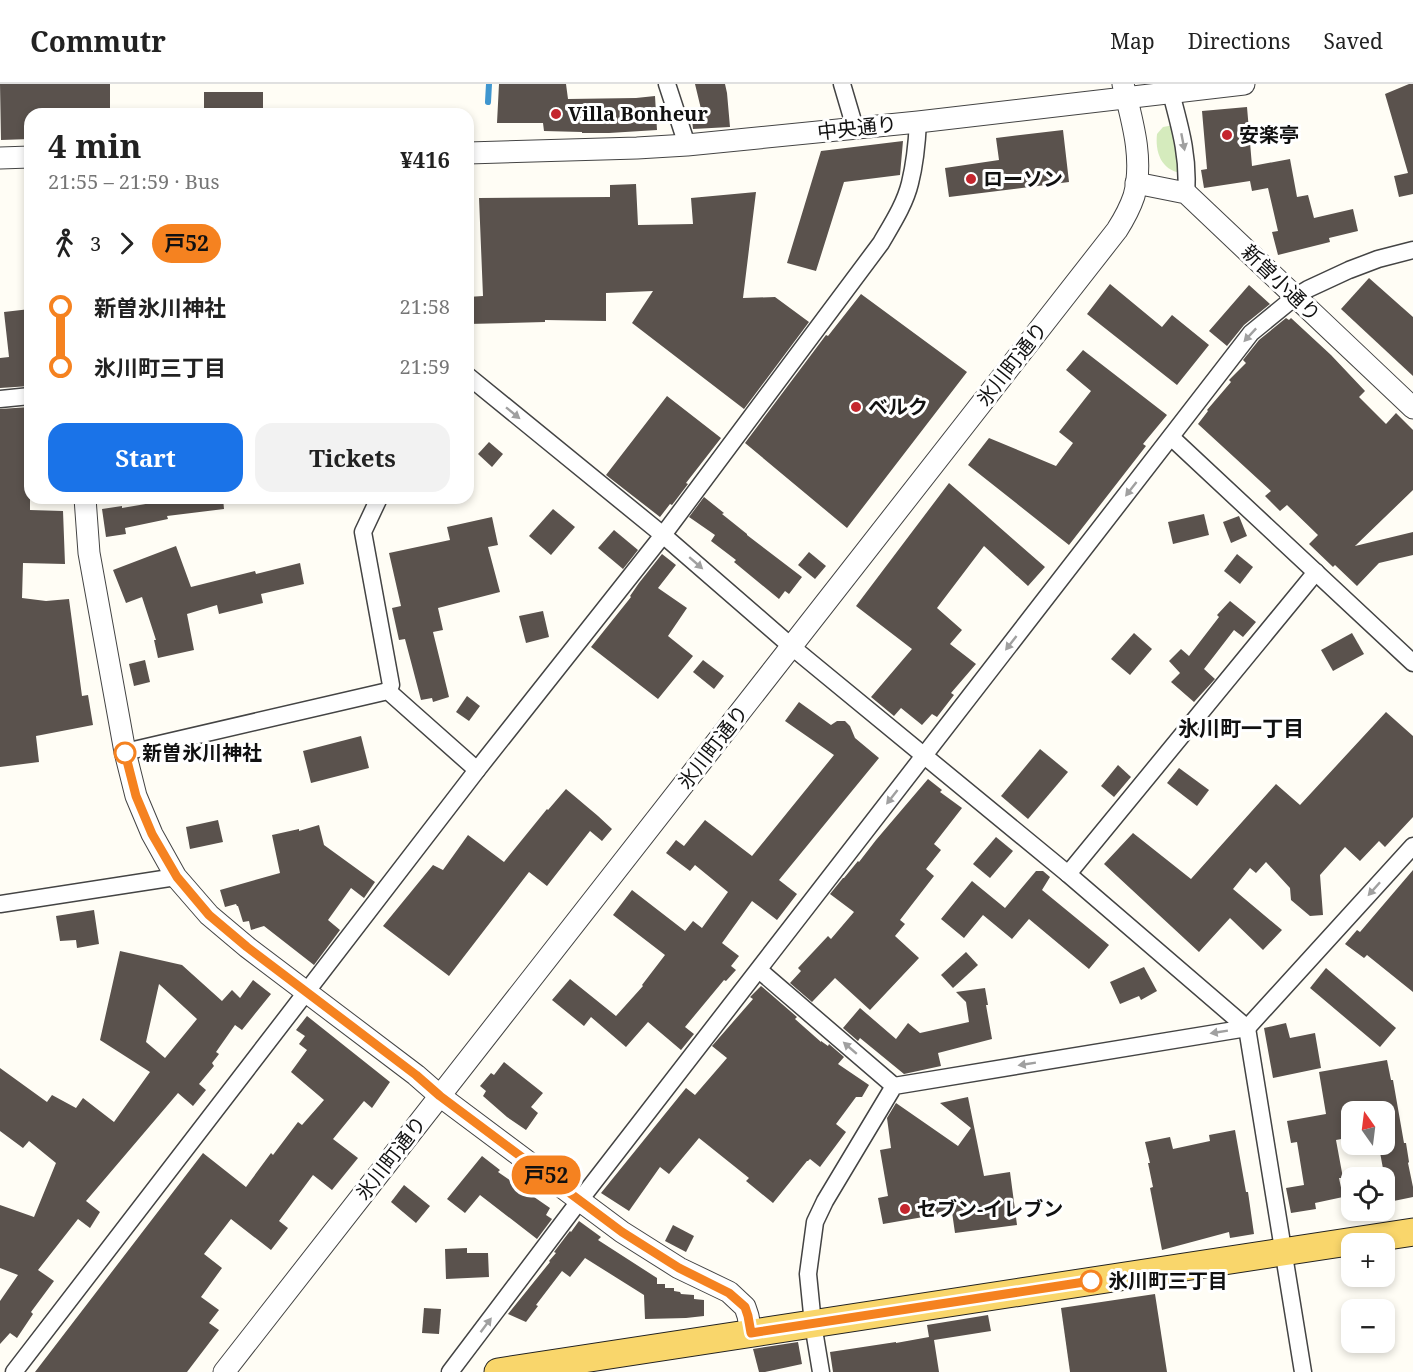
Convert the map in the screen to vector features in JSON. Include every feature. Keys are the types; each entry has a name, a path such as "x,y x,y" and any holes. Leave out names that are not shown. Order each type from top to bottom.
{"main road":[{"path":"498,1372 1413,1232"}],"street":[{"path":"667,84 687,145"},
{"path":"842,84 855,128"},
{"name":"中央通り","path":"474,153 687,145 918,122 1124,91 1171,93 1244,84"},
{"name":"氷川町通り","path":"224,1372 1117,230 1130,208 1136,183 1136,141 1124,91"},
{"path":"1136,183 1186,192 1185,145 1171,93"},
{"path":"14,1372 477,770 663,535 881,243 910,185 916,153 918,122"},
{"path":"0,158 24,158"},
{"name":"新曽小通り","path":"1186,192 1413,408"},
{"path":"450,1372 580,1200 1251,333 1294,297 1308,289 1378,259 1413,250"},
{"path":"474,381 663,535 792,647 1068,874 1247,1028 1303,1372"},
{"path":"0,399 24,397"},
{"path":"1171,437 1413,663"},
{"path":"85,504 89,554 125,752 136,796 152,834 177,877 209,915 247,947 416,1075 440,1096 622,1232 679,1268 729,1293 745,1307 751,1333"},
{"path":"376,504 363,532 391,685 388,691"},
{"path":"1068,874 1316,572"},
{"path":"388,691 477,770"},
{"path":"125,752 388,691"},
{"path":"821,1372 808,1274 815,1222 825,1201 894,1086 1247,1028 1413,846"},
{"path":"0,904 177,877"},
{"path":"759,970 894,1086"}],"green space":[{"path":"1174,125 1181,173 1164,164 1157,147 1157,134 1163,127"}],"building":[{"path":"0,84 110,84 110,108 24,108 24,139 1,140"},
{"path":"499,84 566,84 568,99 655,96 657,130 582,133 544,131 543,123 497,123"},
{"path":"695,84 725,84 730,127 693,129 691,109 701,109"},
{"path":"1413,84 1413,194 1399,197 1394,176 1408,173 1385,94"},
{"path":"204,92 263,92 263,108 204,108"},
{"path":"1247,107 1252,166 1290,159 1297,197 1308,195 1314,218 1353,209 1358,231 1329,238 1330,242 1278,255 1272,232 1278,231 1268,188 1252,191 1250,181 1204,188 1201,170 1207,169 1202,111"},
{"path":"1063,130 1069,182 949,197 945,168 999,160 996,138"},
{"path":"903,141 900,175 844,182 816,271 787,263 821,151"},
{"path":"636,184 638,225 693,224 691,198 756,192 743,298 775,297 809,322 744,409 632,323 653,291 606,293 606,321 545,320 545,322 474,324 474,297 483,296 479,198 610,197 610,185"},
{"path":"1369,278 1413,317 1413,376 1341,309"},
{"path":"1110,284 1162,327 1172,315 1209,345 1177,385 1087,314"},
{"path":"1249,285 1270,304 1244,325 1227,346 1209,331"},
{"name":"ベルク","path":"861,294 967,372 847,528 745,443 826,335 828,336"},
{"path":"24,310 24,386 0,388 0,358 9,357 4,312"},
{"path":"1286,318 1289,320 1291,318 1365,391 1359,397 1386,424 1396,413 1413,430 1413,490 1355,546 1413,532 1413,555 1379,563 1357,586 1309,544 1318,535 1287,505 1280,511 1265,496 1271,491 1198,424 1231,382 1229,380 1246,363 1243,360 1259,340"},
{"path":"1083,350 1167,415 1143,444 1146,446 1069,545 968,465 989,438 1056,466 1073,443 1059,432 1091,391 1066,370"},
{"path":"667,396 721,438 672,505 670,504 660,517 606,475"},
{"path":"24,407 24,504 30,504 30,510 63,511 65,564 23,563 22,598 46,601 69,599 82,696 88,695 93,725 36,736 39,762 0,767 0,409"},
{"path":"489,442 503,454 492,467 478,454"},
{"path":"949,483 1045,567 1028,586 984,546 937,608 962,630 950,644 976,664 951,693 954,695 937,717 932,714 922,725 901,708 894,716 871,697 912,649 856,606"},
{"path":"704,497 747,535 802,577 789,594 785,591 779,599 711,541 715,535 689,517"},
{"path":"146,504 224,504 224,509 167,516 168,519 125,528 126,534 106,537 102,509 122,506 122,508"},
{"path":"553,509 575,527 551,555 529,536"},
{"path":"1204,514 1209,535 1173,544 1168,522"},
{"path":"1239,516 1247,536 1231,543 1223,522"},
{"path":"492,517 498,545 488,547 500,592 438,608 443,630 433,632 449,697 433,702 432,698 421,700 405,639 399,640 392,608 401,606 389,553 450,540 447,527"},
{"path":"614,530 638,550 623,569 598,548"},
{"path":"176,546 191,587 255,571 256,574 300,563 304,584 261,594 263,603 219,614 217,605 187,614 194,650 158,658 154,640 156,640 142,597 126,603 113,570"},
{"path":"809,552 826,566 815,579 798,565"},
{"path":"662,554 676,565 658,588 687,608 668,636 693,656 658,699 591,647"},
{"path":"1237,554 1253,567 1240,584 1224,571"},
{"path":"1230,601 1256,622 1243,637 1234,630 1204,669 1215,679 1194,702 1171,682 1180,673 1169,661 1181,649 1189,656 1219,617 1217,615"},
{"path":"543,611 549,637 526,643 519,616"},
{"path":"1134,633 1152,649 1130,675 1111,659"},
{"path":"1352,633 1364,654 1333,671 1321,650"},
{"path":"145,660 150,682 134,686 129,664"},
{"path":"703,660 724,676 714,689 693,672"},
{"path":"467,696 480,706 469,721 456,712"},
{"path":"799,702 831,725 837,721 845,721 855,738 879,758 779,880 797,894 777,920 752,901 722,943 739,956 731,966 736,970 726,981 724,980 685,1027 694,1034 681,1050 648,1022 626,1047 591,1017 584,1026 552,1000 570,979 616,1016 643,986 665,955 613,915 632,890 685,931 693,921 702,928 728,892 695,865 690,871 666,853 676,840 684,846 705,820 752,856 834,755 785,721"},
{"path":"1386,712 1413,736 1413,817 1385,847 1379,841 1360,861 1345,847 1320,875 1323,915 1310,916 1291,900 1290,888 1266,862 1256,873 1250,868 1233,889 1282,930 1263,950 1230,918 1199,952 1104,864 1133,833 1191,879 1276,784 1300,805"},
{"path":"361,736 369,768 311,783 303,751"},
{"path":"1040,749 1068,772 1028,819 1001,796"},
{"path":"1118,765 1131,777 1114,797 1101,786"},
{"path":"1179,768 1209,790 1197,806 1167,783"},
{"path":"928,779 942,790 940,792 962,808 934,844 941,850 926,869 934,876 900,920 905,924 895,936 919,958 870,1010 835,978 812,1002 790,983 801,971 798,968 828,936 831,939 854,912 830,894"},
{"path":"566,789 612,829 602,841 590,831 547,886 529,872 449,976 383,926 433,865 443,870 468,835 504,862"},
{"path":"218,820 223,842 190,849 186,827"},
{"path":"319,825 324,845 375,882 364,898 351,888 328,920 340,930 314,965 264,926 251,930 249,921 243,922 236,904 225,907 220,890 280,873 272,835"},
{"path":"996,837 1013,851 990,878 973,864"},
{"path":"1413,870 1413,992 1367,955 1364,958 1345,944 1357,930 1360,932"},
{"path":"1036,871 1043,871 1050,877 1042,890 1109,945 1089,969 1029,919 1012,939 983,915 964,938 941,919 972,881 1005,908"},
{"path":"94,910 99,944 77,948 76,940 60,941 56,916"},
{"path":"120,951 182,965 222,1001 232,990 240,998 253,980 271,994 242,1030 235,1025 216,1052 219,1054 212,1063 214,1066 199,1084 206,1090 193,1106 178,1093 86,1201 100,1212 90,1228 78,1219 38,1270 54,1281 31,1312 33,1314 17,1338 10,1333 0,1344 0,1301 18,1275 0,1268 0,1205 34,1217 56,1163 29,1141 23,1148 0,1131 0,1068 47,1102 52,1095 76,1108 83,1098 114,1122 150,1072 100,1040","holes":["159,984 197,1019 165,1058 146,1042"]},
{"path":"966,952 978,965 953,988 941,975"},
{"path":"1144,967 1157,991 1141,1000 1139,996 1120,1004 1110,982"},
{"path":"1326,968 1396,1028 1380,1047 1310,988"},
{"path":"761,986 797,1017 795,1019 821,1042 828,1046 829,1044 844,1057 838,1064 869,1085 862,1097 856,1097 836,1124 846,1132 820,1167 810,1159 807,1161 773,1203 746,1181 749,1178 699,1138 669,1174 660,1167 629,1211 601,1193 686,1088 695,1095 727,1058 712,1046 753,999 750,997"},
{"path":"985,988 992,1039 938,1053 941,1066 904,1074 860,1038 858,1041 843,1028 860,1008 896,1039 908,1023 920,1033 969,1022 966,1002 956,992"},
{"path":"307,1016 390,1082 372,1108 364,1101 333,1139 358,1158 332,1190 313,1175 279,1221 288,1228 271,1250 231,1219 204,1254 222,1268 201,1297 219,1310 209,1323 219,1330 187,1372 35,1372 203,1153 246,1187 298,1122 302,1125 324,1100 291,1072 307,1050 299,1044 305,1036 296,1030"},
{"path":"1286,1023 1290,1038 1315,1033 1321,1068 1273,1078 1264,1028"},
{"path":"1387,1060 1391,1080 1393,1080 1404,1143 1406,1143 1413,1197 1395,1201 1395,1167 1383,1167 1380,1155 1395,1155 1395,1101 1341,1101 1341,1139 1336,1140 1341,1167 1341,1178 1339,1178 1341,1197 1315,1203 1316,1209 1291,1213 1286,1188 1304,1185 1297,1142 1291,1143 1287,1121 1326,1114 1319,1072"},
{"path":"504,1062 543,1093 531,1107 538,1113 526,1130 483,1096 486,1091 480,1086 491,1073 494,1075"},
{"path":"968,1097 984,1176 1010,1172 1017,1225 955,1233 952,1212 883,1224 878,1198 888,1196 880,1150 891,1148 887,1118 896,1103 958,1146 971,1128 940,1103"},
{"path":"1235,1130 1254,1234 1230,1238 1229,1232 1162,1250 1150,1188 1153,1187 1145,1142 1170,1137 1173,1149 1210,1141 1209,1135"},
{"path":"482,1156 500,1170 498,1172 550,1208 546,1215 552,1219 537,1239 480,1195 465,1213 447,1199"},
{"path":"404,1185 430,1206 416,1223 391,1202"},
{"path":"579,1221 601,1237 598,1240 657,1278 657,1284 665,1284 665,1288 674,1288 674,1291 681,1294 694,1295 694,1299 704,1300 704,1316 645,1319 644,1295 585,1258 570,1277 562,1271 526,1322 508,1314 550,1262 556,1253 554,1252"},
{"path":"673,1225 694,1236 686,1252 665,1241"},
{"path":"467,1248 467,1253 488,1253 489,1277 446,1279 445,1249"},
{"path":"1155,1294 1167,1372 1070,1372 1061,1308"},
{"path":"424,1308 441,1309 439,1334 422,1333"},
{"path":"988,1315 991,1331 934,1340 939,1372 833,1372 830,1352 929,1337 927,1325"},
{"path":"798,1342 802,1364 759,1372 753,1349"}],"waterway":[{"path":"488,102 489,84"}],"bus line":[{"name":"戸52","path":"125,753 136,796 152,834 177,877 209,915 440,1096 622,1232 679,1268 729,1293 745,1307 751,1333 1091,1281"}],"place":[{"name":"Villa Bonheur","path":"556,114"},
{"name":"安楽亭","path":"1227,135"},
{"name":"ローソン","path":"971,179"},
{"name":"ベルク","path":"856,407"},
{"name":"新曽氷川神社","path":"125,753"},
{"name":"セブン-イレブン","path":"905,1209"},
{"name":"氷川町三丁目","path":"1091,1281"}],"district":[{"name":"氷川町一丁目","path":"1241,729"}]}
